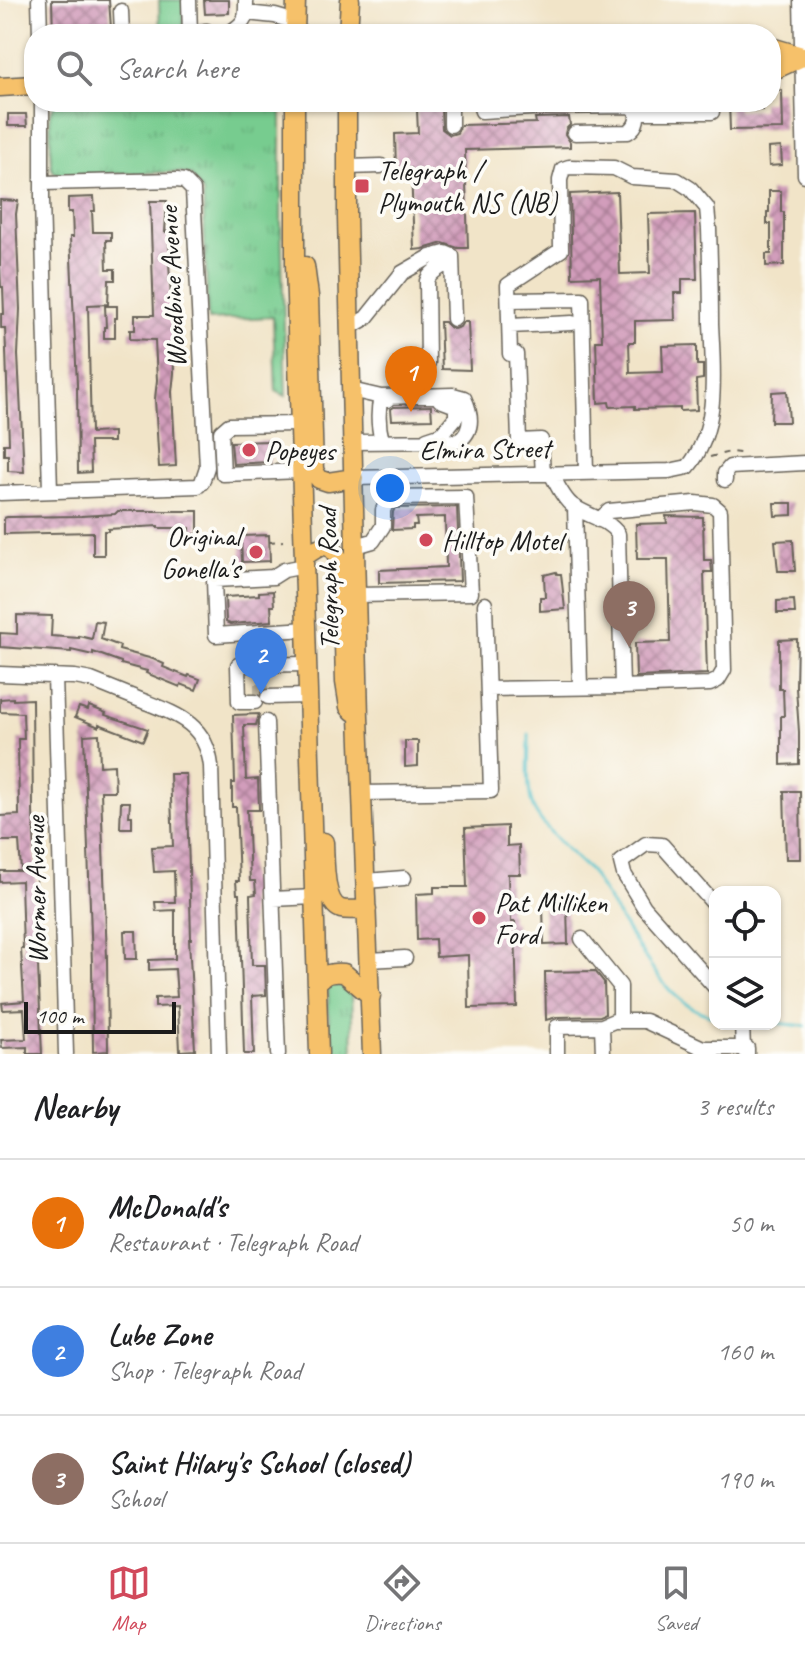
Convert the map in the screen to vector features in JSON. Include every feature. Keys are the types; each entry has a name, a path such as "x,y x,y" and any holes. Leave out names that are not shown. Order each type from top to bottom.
{"main road":[{"path":"295,24 296,0"},
{"path":"349,24 350,0"},
{"path":"781,50 803,57"},
{"path":"781,67 803,57"},
{"path":"0,87 24,86"},
{"name":"Telegraph Road","path":"295,112 295,264 300,424 309,472 304,561 319,1054"},
{"name":"Telegraph Road","path":"347,112 359,717 372,1054"},
{"path":"296,204 309,296 314,470 309,472 328,482 354,478"},
{"path":"304,561 315,549 331,547 342,566 345,682 349,707 359,717"},
{"path":"310,766 320,783 330,899 340,909 367,909"},
{"path":"317,983 328,973 344,973 371,996"}],"street":[{"path":"39,0 40,24"},
{"path":"189,0 190,24"},
{"path":"270,0 270,16"},
{"path":"801,0 805,175"},
{"path":"121,11 122,24"},
{"path":"241,20 270,16 287,24"},
{"path":"0,493 50,491 42,112"},
{"path":"451,112 451,125"},
{"path":"575,133 628,132 636,124 636,112 712,112"},
{"path":"347,167 381,166"},
{"path":"622,687 618,534 614,528 571,505 547,474 541,440 519,441 516,354 510,354 508,285 561,250 560,180 563,169 614,168 632,177 677,180 691,189 707,208 713,377 705,439 695,460"},
{"name":"Woodbine Avenue","path":"42,183 177,180 184,181 193,190 207,467 198,486 50,491"},
{"path":"350,327 366,318 402,273 430,257 445,253 452,256 454,319"},
{"path":"428,363 428,276 452,261"},
{"path":"509,300 582,299 586,473"},
{"path":"510,326 572,323"},
{"path":"351,390 392,402 441,400 456,406 456,417 442,434 419,441"},
{"path":"352,442 459,441 467,434 469,410 464,398 453,395 381,397"},
{"path":"381,397 378,419 382,441"},
{"path":"300,424 229,425 221,432 223,474 309,472"},
{"path":"725,480 725,473 739,459 805,463"},
{"name":"Elmira Street","path":"354,478 669,471 688,467 695,460"},
{"path":"356,546 373,541 383,526 383,510 389,498 387,478"},
{"path":"357,595 471,593 466,497 389,498"},
{"path":"488,689 710,684 718,680 724,670 720,511 713,505 695,503 609,511 599,520"},
{"path":"575,507 580,687"},
{"path":"304,561 273,577 214,580 216,635 307,629"},
{"path":"362,793 491,791 485,604"},
{"path":"307,664 238,665 256,696 308,696"},
{"path":"0,674 91,680 174,714 190,723 202,737 211,766 219,1054"},
{"name":"Wormer Avenue","path":"55,676 66,1054"},
{"path":"266,722 278,1054"},
{"path":"709,898 662,845 646,844 621,862 624,874 644,907 709,980"},
{"path":"366,881 404,878"},
{"path":"273,899 314,897"},
{"path":"582,939 620,986 620,1021"},
{"path":"369,960 405,958"},
{"path":"557,1054 557,1027 645,1021 703,1048 745,1051 743,1030"},
{"path":"602,1026 603,1054"}],"path":[{"path":"695,460 730,452 739,459"},
{"path":"269,542 283,541"}],"green space":[{"path":"159,0 184,0 183,24 160,24"},
{"path":"281,112 286,396 276,391 273,317 208,320 203,193 191,175 179,172 59,175 51,165 50,114"},
{"path":"337,980 346,983 351,991 353,1054 330,1054 328,991 330,983"}],"building":[{"path":"52,0 109,0 111,24 53,24"},
{"path":"204,0 229,0 229,13 205,14"},
{"path":"781,90 783,129 730,130 729,112 781,112"},
{"path":"417,112 441,112 442,129 450,135 457,133 461,125 536,123 535,118 569,117 570,125 565,134 570,147 465,150 468,248 443,243 414,250 411,168 396,169 395,134 418,133"},
{"path":"8,114 26,114 27,126 8,126"},
{"path":"781,147 782,165 769,166 768,148"},
{"path":"769,191 781,191 784,265 766,266 766,254 771,254 771,224 767,224"},
{"path":"617,192 620,274 650,273 648,214 695,213 697,279 682,279 682,293 674,293 675,320 635,321 635,342 629,342 630,373 663,372 662,346 697,345 697,365 703,365 703,379 696,380 697,410 635,409 635,406 610,407 609,402 598,403 596,341 602,341 600,276 572,277 570,194"},
{"path":"94,197 93,232 111,232 111,240 106,240 107,269 115,269 115,280 109,280 108,304 88,305 91,433 113,432 113,442 90,442 91,472 78,473 70,237 73,237 68,198"},
{"path":"0,200 18,201 18,355 24,472 8,471 8,455 4,455 4,444 9,444 5,328 1,328 1,314 4,314"},
{"path":"150,201 167,201 165,232 170,231 176,466 159,467 155,340 130,339 130,330 135,330 135,315 154,315"},
{"path":"105,306 117,306 115,338 104,338"},
{"path":"440,322 454,329 468,322 470,370 442,369"},
{"path":"787,391 789,422 771,422 772,392"},
{"path":"431,406 432,419 392,420 391,409 394,407"},
{"name":"Popeyes","path":"270,441 270,462 233,464 231,442"},
{"path":"774,503 792,503 792,515 775,516"},
{"path":"457,507 460,581 379,583 379,570 446,567 445,517 416,518 417,525 413,525 413,529 392,530 395,508"},
{"path":"118,511 198,511 198,534 190,534 190,528 158,526 108,529 104,531 104,555 93,555 93,532 4,534 4,518 7,517 81,516 115,514"},
{"path":"666,516 703,517 704,560 711,560 712,572 704,572 707,674 636,677 635,643 670,642 668,559 637,559 636,524 667,523"},
{"name":"Original Gonella's","path":"269,535 270,561 242,562 241,536"},
{"path":"793,540 795,571 778,571 775,541"},
{"path":"561,574 565,609 540,611 540,597 545,597 544,575"},
{"path":"273,591 272,621 226,622 225,597"},
{"path":"794,600 795,613 777,613 777,601"},
{"path":"17,615 52,616 51,636 92,639 95,621 104,622 101,639 120,646 119,650 153,659 164,664 163,667 200,679 196,690 181,684 180,687 147,671 93,652 93,655 71,650 0,647 0,633 17,634"},
{"path":"797,639 799,764 781,765 781,716 784,716 783,689 779,689 779,640"},
{"path":"0,699 32,699 42,1054 27,1054 27,1047 2,1048 1,1040 26,1039 24,1009 3,1010 2,1003 24,1001 21,881 0,882 0,871 21,871 19,841 0,841 0,816 19,815 18,739 24,739 23,713 0,712"},
{"path":"89,706 105,715 148,729 143,741 75,717 79,707 88,710"},
{"path":"259,714 256,725 244,725 246,780 258,779 259,810 247,810 250,881 255,881 256,894 250,895 252,965 265,965 266,995 252,996 254,1054 244,1054 236,807 232,807 232,783 235,783 233,715"},
{"path":"99,734 100,766 114,765 115,791 101,791 108,1051 93,1052 84,735"},
{"path":"405,741 418,741 418,766 405,767"},
{"path":"170,774 186,774 195,1050 180,1051 178,1006 155,1007 155,998 177,997 175,969 149,970 149,960 175,959 175,910 156,911 155,902 175,902 174,871 154,872 152,847 173,846"},
{"path":"784,791 800,791 801,859 786,859"},
{"path":"121,802 130,802 132,828 120,828"},
{"path":"507,826 507,846 519,845 520,874 508,874 509,912 511,922 515,922 517,1007 469,1008 468,955 436,957 435,939 417,940 416,894 434,893 434,887 467,887 465,828"},
{"path":"543,906 567,906 568,944 544,945"},
{"path":"124,931 136,931 137,959 125,959"},
{"path":"595,971 604,982 605,1014 546,1020 545,972"}],"waterway":[{"path":"529,734 528,778 535,811 557,839 590,871 667,988 688,1006 709,1014"},
{"path":"781,1024 805,1026"}],"tunnel":[{"path":"254,691 268,691"}],"place":[{"name":"Telegraph / Plymouth NS (NB)","path":"362,186"},
{"name":"McDonald's","path":"411,412"},
{"name":"Popeyes","path":"249,450"},
{"name":"Hilltop Motel","path":"426,540"},
{"name":"Original Gonella's","path":"256,552"},
{"name":"Saint Hilary's School (closed)","path":"629,647"},
{"name":"Lube Zone","path":"261,694"},
{"name":"Pat Milliken Ford","path":"479,918"}]}
